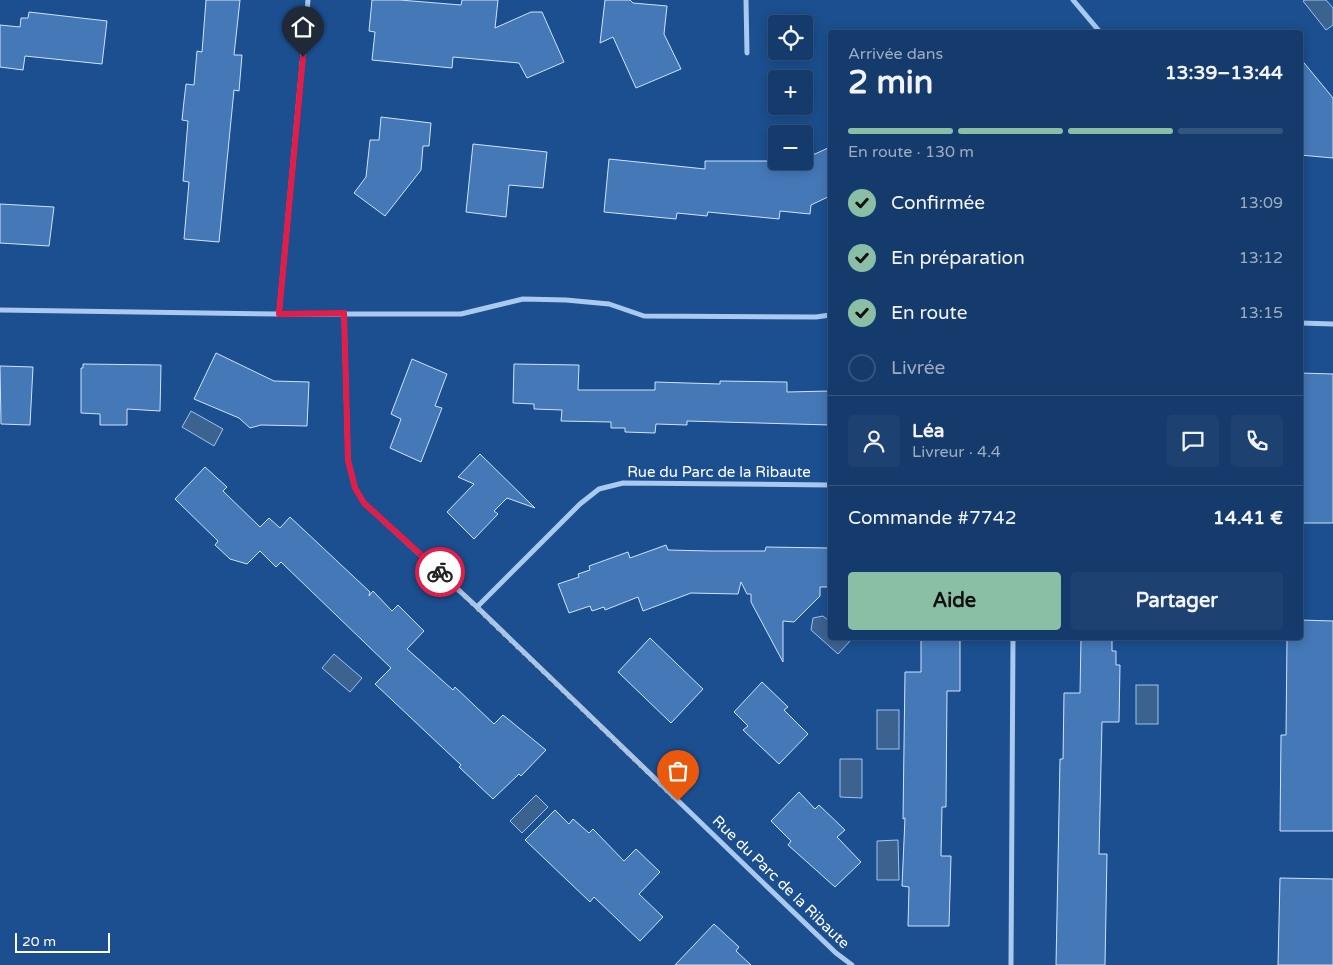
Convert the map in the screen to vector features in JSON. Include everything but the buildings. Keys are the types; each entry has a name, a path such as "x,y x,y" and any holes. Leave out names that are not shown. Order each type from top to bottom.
{"street":[{"path":"279,314 308,0"},
{"path":"746,0 746,53"},
{"path":"1073,0 1098,30"},
{"path":"0,310 279,314 461,314 523,299 609,304 644,316 816,317 828,315"},
{"name":"Rue du Parc de la Ribaute","path":"344,313 348,460 355,488 364,503 477,607 836,953 852,965"},
{"path":"1303,323 1333,324"},
{"name":"Rue du Parc de la Ribaute","path":"477,607 580,504 599,489 623,483 828,485"},
{"path":"1011,965 1013,640"}],"water":[{"path":"1326,0 1333,8 1333,25 1326,30 1303,1"},
{"path":"191,411 223,429 214,446 182,427"},
{"path":"823,616 828,620 828,640 850,641 838,654 811,630 813,618"},
{"path":"334,654 362,678 350,692 322,668"},
{"path":"1136,685 1158,685 1158,724 1136,724"},
{"path":"877,710 899,710 899,749 877,749"},
{"path":"840,759 862,759 862,798 840,797"},
{"path":"536,795 548,807 522,833 510,821"},
{"path":"898,840 899,880 877,880 877,841"}],"way so far":[{"path":"440,572 678,801"}],"route":[{"path":"303,57 279,314 344,313 348,460 355,488 364,503 440,572"}]}
